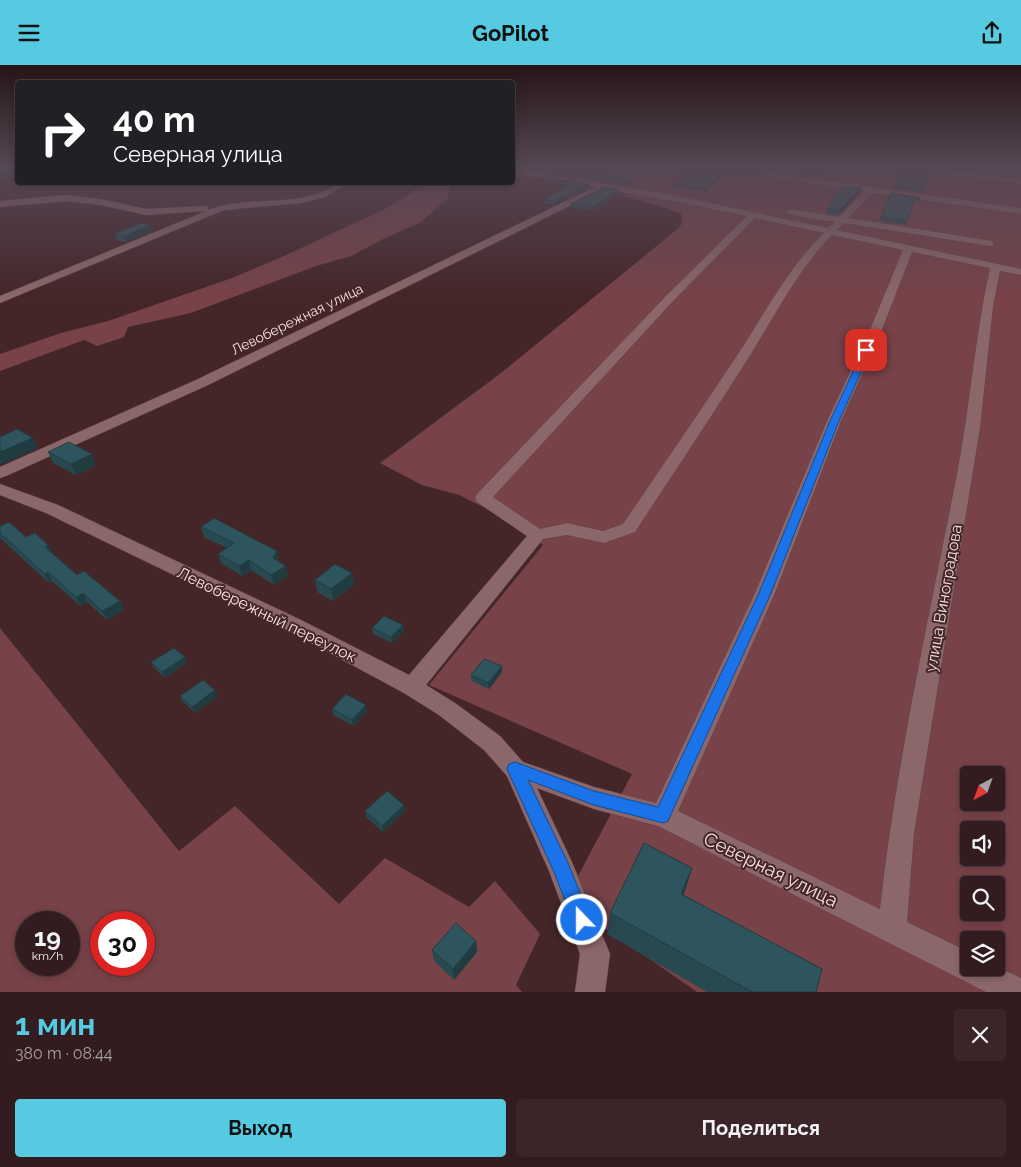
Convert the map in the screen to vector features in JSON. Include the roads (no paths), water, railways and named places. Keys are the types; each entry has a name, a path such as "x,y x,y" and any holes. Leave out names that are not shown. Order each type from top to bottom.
{"street":[{"path":"138,210 146,212 179,210"},
{"path":"0,300 217,210"},
{"name":"Левобережная улица","path":"0,473 201,383 554,210"},
{"path":"753,210 758,211"},
{"path":"754,210 830,232 908,250 1021,272"},
{"path":"412,687 537,535 567,529 604,537 629,528 744,355 780,294 817,245 851,210"},
{"path":"537,535 483,498 657,312 758,211"},
{"path":"783,211 990,243"},
{"path":"663,816 765,593 834,421 875,332 908,250"},
{"name":"улица Виноградова","path":"892,929 901,833 973,428 986,316 995,268"},
{"name":"Левобережный переулок","path":"0,489 52,509 242,600 412,687 447,709 492,743 515,769"},
{"path":"515,769 562,869 595,953 590,992"},
{"name":"Северная улица","path":"515,769 594,798 663,816 1018,992"}]}
